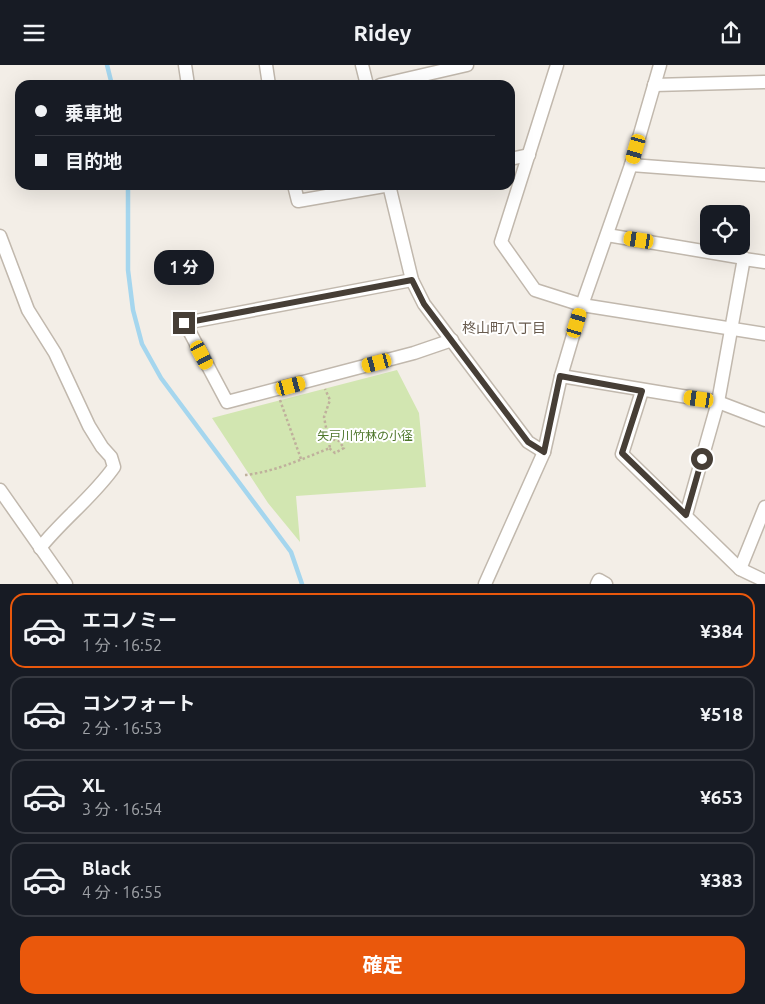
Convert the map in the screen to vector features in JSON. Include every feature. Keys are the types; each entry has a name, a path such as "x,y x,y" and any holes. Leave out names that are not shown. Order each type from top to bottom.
{"street":[{"path":"185,65 187,80"},
{"path":"266,65 268,80"},
{"path":"362,65 366,80"},
{"path":"558,65 501,242 535,290 582,305 765,334"},
{"path":"485,584 544,452 560,376 582,305 631,165 660,65"},
{"path":"402,80 462,66"},
{"path":"654,85 765,82"},
{"path":"515,158 529,155"},
{"path":"631,165 765,175"},
{"path":"295,190 298,201 361,190"},
{"path":"390,190 412,280 424,304 528,442 544,452"},
{"path":"607,235 765,263"},
{"path":"0,236 28,310 55,353 89,426 102,447 111,457 114,467 104,480 57,526 40,548"},
{"path":"686,515 718,402 744,259"},
{"path":"412,280 184,323 227,403 452,340"},
{"path":"560,376 718,402 765,420"},
{"path":"642,391 622,453 740,569 765,581"},
{"path":"0,490 66,584"},
{"path":"740,569 765,507"},
{"path":"597,584 599,581 606,584"}],"path":[{"path":"320,378 330,400 324,417 329,448 335,453 344,448 339,441 328,438"},
{"path":"276,389 301,459"},
{"path":"244,475 258,474 329,448"}],"green space":[{"name":"矢戸川竹林の小径","path":"397,370 419,413 426,487 296,496 300,542 268,503 212,418"}],"waterway":[{"path":"107,65 111,80"},
{"path":"128,190 128,270 133,310 142,344 161,378 291,552 302,584"}],"district":[{"name":"柊山町八丁目","path":"504,328"}],"route":[{"path":"184,323 412,280 424,304 528,442 544,452 560,376 642,391 622,453 686,515 702,459"}]}
